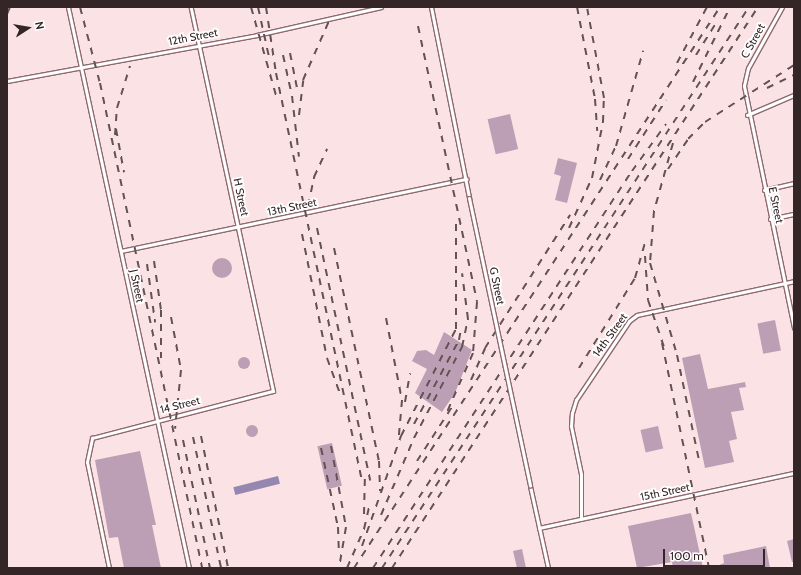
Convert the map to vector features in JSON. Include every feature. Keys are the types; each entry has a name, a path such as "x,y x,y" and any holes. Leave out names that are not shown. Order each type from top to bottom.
{"lane":[{"name":"J Street","path":"68,7 189,568"},
{"name":"H Street","path":"191,7 273,391"},
{"name":"12th Street","path":"7,81 82,68 199,44 257,35 381,7"},
{"name":"G Street","path":"431,7 469,198 548,568"},
{"name":"C Street","path":"744,86 748,68 782,7"},
{"name":"E Street","path":"744,86 747,115 794,328"},
{"path":"747,115 794,95"},
{"name":"13th Street","path":"121,251 466,179"},
{"path":"764,190 794,183"},
{"path":"770,219 794,214"},
{"name":"14th Street","path":"582,519 581,474 571,426 572,413 576,400 630,321 637,315 794,281"},
{"name":"14 Street","path":"109,568 86,462 92,438 157,419 273,391"},
{"name":"15th Street","path":"539,528 794,473"}],"shaded area":[{"path":"278,476 280,484 235,495 233,487"}],"building":[{"path":"510,114 518,149 496,154 488,119"},
{"path":"558,158 577,163 567,203 555,200 561,176 554,174"},
{"path":"222,258 229,261 232,268 229,275 222,278 215,275 212,268 215,261"},
{"path":"775,320 781,350 763,354 757,323"},
{"path":"444,332 472,350 455,393 442,412 415,393 427,369 412,361 417,351 426,350 434,355"},
{"path":"700,354 708,389 745,382 746,387 739,388 744,410 731,412 737,439 729,441 734,462 705,468 682,358"},
{"path":"244,357 248,359 250,363 248,367 244,369 240,367 238,363 240,359"},
{"path":"252,425 256,427 258,431 256,435 252,437 248,435 246,431 248,427"},
{"path":"658,426 663,448 646,452 640,430"},
{"path":"332,443 342,486 327,489 317,446"},
{"path":"140,451 156,525 152,525 161,568 124,568 118,537 109,538 95,460"},
{"path":"691,513 703,568 673,568 672,562 637,568 628,526"},
{"path":"794,539 794,562 792,562 787,541"},
{"path":"766,546 770,568 712,568 724,563 723,555"},
{"path":"522,549 526,568 517,568 513,551"}],"railway":[{"path":"7,14 10,7"},
{"path":"80,7 100,83 202,568"},
{"path":"251,7 277,99"},
{"path":"258,7 269,57"},
{"path":"266,7 276,73 362,480"},
{"path":"577,7 595,99 597,131"},
{"path":"569,228 592,178 603,122 604,98 587,7"},
{"path":"677,63 707,7"},
{"path":"354,568 720,7"},
{"path":"693,82 730,7"},
{"path":"382,568 749,7"},
{"path":"392,568 758,7"},
{"path":"299,115 303,80 329,21"},
{"path":"696,55 715,24"},
{"path":"418,26 477,302 473,353 447,412"},
{"path":"600,180 616,146 643,51"},
{"path":"290,53 298,93"},
{"path":"283,55 292,96 299,157"},
{"path":"668,169 688,139 705,122 794,65"},
{"path":"115,135 117,108 130,66"},
{"path":"767,88 794,75"},
{"path":"628,159 666,100"},
{"path":"373,568 632,171 666,124"},
{"path":"116,129 124,172"},
{"path":"673,143 654,211 650,263 677,355 700,465"},
{"path":"308,206 314,177 327,149"},
{"path":"471,380 485,348 570,215"},
{"path":"362,546 401,436 456,329 456,222"},
{"path":"317,228 370,480"},
{"path":"302,234 327,358 340,394"},
{"path":"579,368 635,278 646,239"},
{"path":"334,248 379,461 380,491"},
{"path":"645,256 648,300 664,347"},
{"path":"154,261 161,310 161,358"},
{"path":"147,264 155,322"},
{"path":"381,515 414,438 462,347 468,319 462,273"},
{"path":"171,317 181,370 175,429"},
{"path":"386,318 402,400 399,436"},
{"path":"414,424 459,340 461,329"},
{"path":"662,343 709,568"},
{"path":"405,402 410,373"},
{"path":"417,461 452,407"},
{"path":"201,436 228,568"},
{"path":"193,437 221,568"},
{"path":"183,440 210,568"},
{"path":"331,446 346,527 339,568"},
{"path":"321,448 338,527 339,554"},
{"path":"364,514 365,474"},
{"path":"347,568 364,529 369,508"}]}
